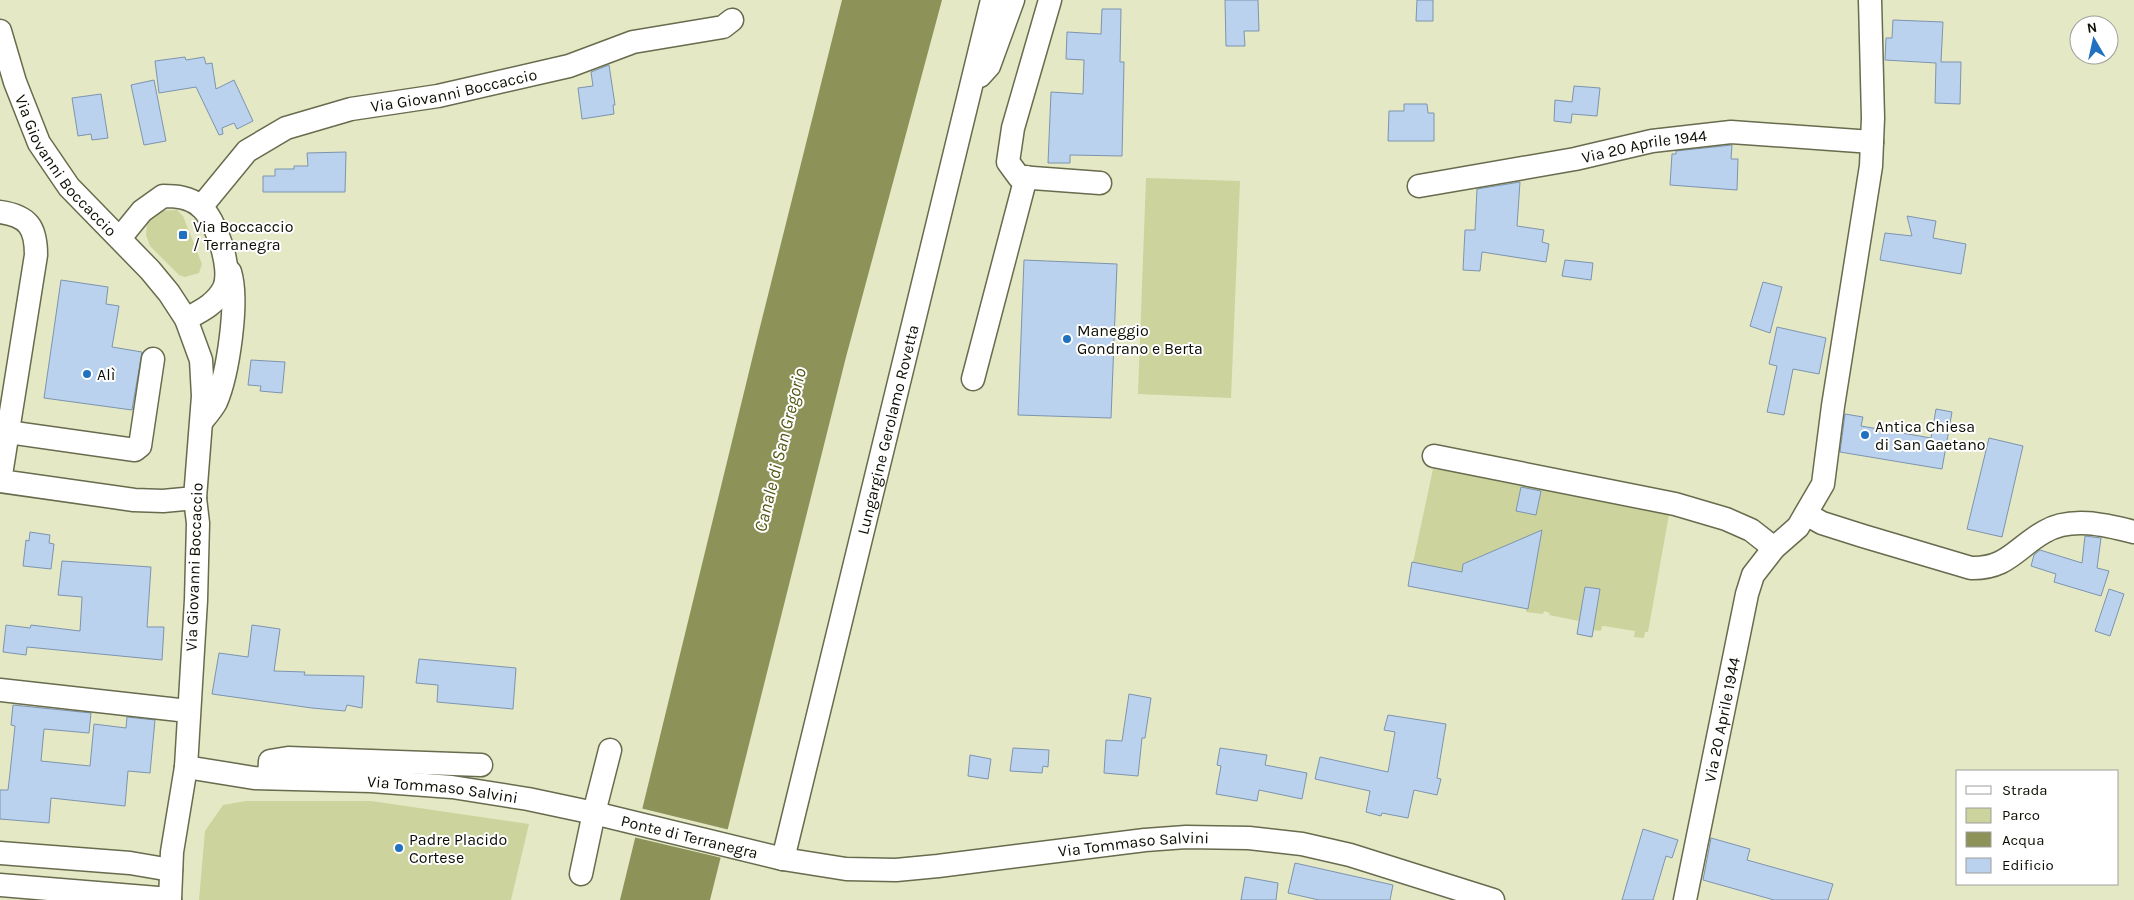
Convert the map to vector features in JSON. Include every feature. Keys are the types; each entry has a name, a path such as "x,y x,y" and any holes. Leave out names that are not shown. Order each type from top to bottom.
{"street":[{"name":"Lungargine Gerolamo Rovetta","path":"776,857 992,0"},
{"path":"970,85 989,66 1013,0"},
{"path":"1050,0 1013,128 1008,162 1020,177 1100,183"},
{"name":"Via 20 Aprile 1944","path":"1686,900 1747,594 1753,575 1774,548 1798,527 1823,484 1832,406 1871,166 1870,0"},
{"name":"Via Giovanni Boccaccio","path":"120,238 142,211 163,196 181,197 201,207 248,151 286,128 352,109 438,96 569,66 633,42 723,27 732,20"},
{"name":"Via Giovanni Boccaccio","path":"0,30 14,82 39,143 69,187 150,270 186,320 201,360 203,378 195,498 198,546 186,767 171,870 170,900"},
{"name":"Via 20 Aprile 1944","path":"1419,186 1575,159 1652,140 1730,132 1872,142"},
{"path":"973,379 1026,177"},
{"path":"200,423 215,403 223,380 233,319 233,283 219,236 201,207"},
{"path":"0,212 15,215 24,220 32,227 36,242 36,255 4,432 0,482 134,500 164,502 195,498"},
{"path":"186,320 214,302 225,287 226,260"},
{"path":"4,432 135,450 140,446 153,359"},
{"path":"1434,456 1675,504 1726,519 1751,530 1774,548"},
{"path":"1806,514 1822,523 1970,568 1982,568 1999,564 2044,532 2058,526 2079,523 2110,526 2134,532"},
{"path":"0,690 188,712"},
{"path":"581,874 600,814 610,750"},
{"name":"Via Tommaso Salvini","path":"269,778 270,761 288,758 481,765"},
{"name":"Via Tommaso Salvini","path":"186,767 254,778 371,781 452,787 528,799 600,814"},
{"name":"Ponte di Terranegra","path":"600,814 776,857"},
{"name":"Via Tommaso Salvini","path":"776,857 846,869 896,870 1145,840 1215,837 1249,838 1302,844 1350,855 1493,900"},
{"path":"0,853 130,863 171,870"},
{"path":"0,885 170,900"}],"green space":[{"path":"1146,178 1240,181 1231,398 1138,394"},
{"path":"177,210 183,216 202,264 199,273 185,277 179,275 150,246 146,235 147,225 154,215 159,211"},
{"path":"1433,469 1522,481 1670,509 1648,632 1645,632 1644,638 1634,637 1635,631 1604,626 1602,626 1601,631 1594,630 1592,637 1577,634 1579,621 1549,615 1550,613 1544,611 1543,614 1526,612 1524,608 1408,586"},
{"path":"246,801 371,801 529,824 511,900 199,900 205,831 223,805"}],"water":[{"name":"Canale di San Gregorio","path":"842,0 942,0 846,357 710,900 620,900 757,339"}],"pier":[{"path":"640,808 730,830 722,858 633,837"}],"building":[{"path":"1225,0 1258,0 1259,31 1244,31 1245,46 1226,46"},
{"path":"1417,0 1433,0 1433,21 1416,21"},
{"path":"1102,9 1121,9 1120,62 1124,62 1122,156 1070,155 1070,163 1048,163 1051,92 1083,94 1084,60 1066,59 1067,32 1101,34"},
{"path":"1893,20 1943,22 1941,62 1961,62 1960,104 1935,103 1936,63 1885,60 1886,38 1892,38"},
{"path":"185,57 186,60 204,57 206,64 212,63 216,89 234,80 253,121 237,129 234,123 222,128 223,134 219,135 196,87 159,93 155,61"},
{"path":"609,65 615,105 613,105 614,114 582,119 578,88 593,86 591,72"},
{"path":"154,80 166,141 144,145 131,85"},
{"path":"1574,86 1600,88 1597,116 1572,114 1571,123 1554,121 1555,100 1572,102"},
{"path":"101,94 108,138 92,140 91,134 78,136 72,98"},
{"path":"1404,104 1427,104 1428,113 1434,113 1434,141 1388,141 1389,111 1404,111"},
{"path":"1732,145 1731,159 1738,159 1737,190 1670,185 1672,154 1676,154 1676,151"},
{"path":"346,152 345,192 263,192 263,176 275,176 275,169 294,169 294,166 308,166 307,153"},
{"path":"1520,182 1517,226 1544,230 1542,242 1549,244 1546,262 1482,252 1480,271 1463,270 1465,230 1475,230 1477,189"},
{"path":"1907,216 1936,221 1933,238 1966,244 1961,274 1880,260 1885,233 1912,236"},
{"name":"Maneggio Gondrano e Berta","path":"1024,260 1117,264 1111,418 1018,415"},
{"path":"1565,260 1593,263 1591,280 1562,276"},
{"path":"61,280 108,287 106,304 119,306 112,347 142,352 132,410 44,398"},
{"path":"1763,282 1782,287 1770,333 1750,326"},
{"path":"1777,327 1826,338 1819,374 1793,369 1784,415 1767,412 1777,366 1769,364"},
{"path":"251,360 285,362 282,393 260,391 261,386 248,385"},
{"path":"1936,409 1952,412 1942,469 1840,452 1845,414 1863,417 1861,426 1931,438"},
{"path":"1989,438 2023,446 2002,537 1967,529"},
{"path":"1521,487 1541,491 1536,515 1516,511"},
{"path":"1542,530 1528,609 1408,586 1412,562 1462,572 1463,564"},
{"path":"30,532 50,535 49,543 54,544 51,569 23,566 26,540 29,541"},
{"path":"2085,536 2101,538 2097,568 2109,571 2101,596 2054,582 2056,574 2031,566 2034,555 2040,550 2082,563"},
{"path":"62,561 151,567 147,627 164,627 162,660 27,647 26,655 3,652 6,625 30,628 31,625 80,631 82,597 58,595"},
{"path":"1585,587 1600,589 1592,637 1577,634"},
{"path":"2109,589 2124,594 2110,636 2095,631"},
{"path":"252,625 280,629 274,671 305,672 304,675 364,676 362,708 347,705 345,711 312,708 212,694 219,653 248,657"},
{"path":"419,659 516,668 513,709 437,702 438,685 416,683"},
{"path":"1129,694 1151,698 1145,738 1142,738 1138,776 1104,773 1106,740 1122,741"},
{"path":"13,705 91,713 89,733 44,729 41,761 90,766 94,724 126,728 127,717 155,720 150,773 128,771 125,806 51,798 49,823 0,819 0,790 8,790 10,773 15,726 11,725"},
{"path":"1388,715 1446,724 1437,778 1441,779 1437,795 1414,790 1408,818 1382,813 1381,816 1366,812 1370,791 1315,779 1320,757 1388,772 1395,732 1384,730"},
{"path":"1013,748 1049,750 1048,767 1043,766 1042,773 1010,771"},
{"path":"1220,748 1267,755 1265,765 1307,773 1302,799 1259,790 1257,801 1216,794 1221,766 1217,765"},
{"path":"970,755 991,759 988,779 968,776"},
{"path":"1643,829 1678,840 1672,858 1666,856 1653,900 1622,900"},
{"path":"1711,838 1750,849 1747,860 1833,884 1828,900 1774,900 1703,880"},
{"path":"1295,863 1393,885 1390,900 1319,900 1288,893"},
{"path":"1245,877 1278,883 1276,900 1241,900"}],"place":[{"name":"Via Boccaccio / Terranegra","path":"183,235"},
{"name":"Maneggio Gondrano e Berta","path":"1067,339"},
{"name":"Alì","path":"87,374"},
{"name":"Antica Chiesa di San Gaetano","path":"1865,435"},
{"name":"Padre Placido Cortese","path":"399,848"}]}
